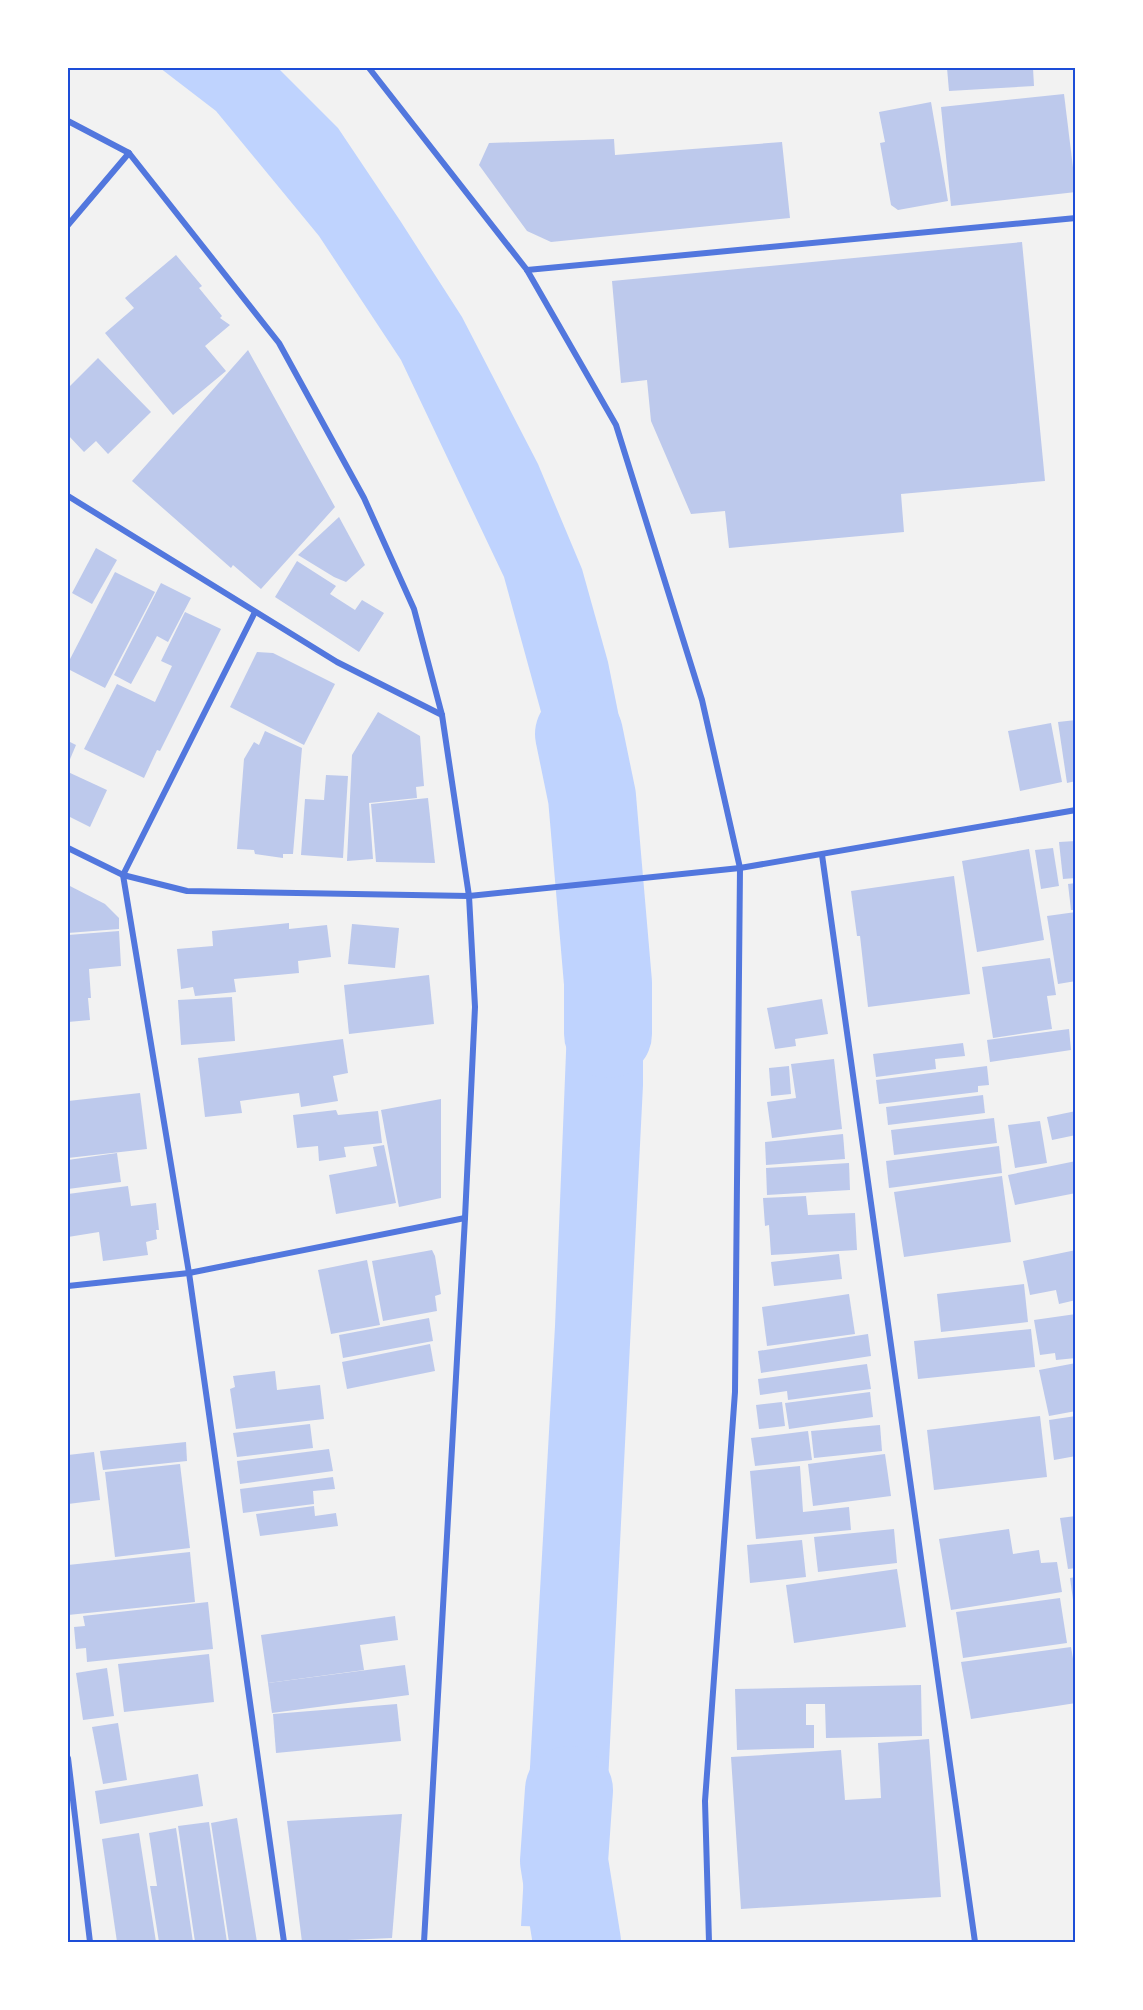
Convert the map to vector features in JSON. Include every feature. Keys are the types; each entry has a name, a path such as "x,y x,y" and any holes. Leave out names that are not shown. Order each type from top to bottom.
{"street":[{"path":"369,68 527,270 616,425 702,700 741,868 735,1392 705,1801 709,1942"},
{"path":"68,121 129,153 279,343 364,498 414,609 442,715 469,896 475,1007 424,1942"},
{"path":"68,225 129,153"},
{"path":"527,270 1076,218"},
{"path":"68,496 337,662 442,715"},
{"path":"255,612 123,875 189,1273 284,1942"},
{"path":"68,848 123,875 187,891 469,896 741,868 1076,810"},
{"path":"822,855 975,1942"},
{"path":"68,1286 189,1273 465,1218"},
{"path":"68,1758 90,1942"}],"water":[{"path":"160,68 278,68 338,128 462,317 538,464 582,569 608,662 628,762 633,849 560,858 546,730 504,577 401,360 319,236 216,111"},
{"path":"643,907 643,1085 601,1922 581,1922 574,1913 560,1911 556,1927 521,1926 555,1326 568,1003 561,914"}],"building":[{"path":"947,68 1033,68 1034,86 949,91"},
{"path":"1064,94 1076,192 951,206 941,107"},
{"path":"931,102 948,201 898,210 891,205 880,143 885,142 879,112"},
{"path":"614,139 615,155 782,142 790,218 551,242 527,231 479,165 489,143"},
{"path":"1022,242 1045,481 901,494 904,532 729,548 725,511 691,514 651,421 647,380 621,383 612,281"},
{"path":"176,255 202,286 199,288 222,316 220,318 230,325 205,346 226,371 173,415 105,333 134,308 125,298"},
{"path":"248,350 335,507 261,589 233,565 231,568 132,481"},
{"path":"98,358 151,412 108,454 96,441 84,452 68,435 68,388"},
{"path":"339,517 365,565 346,582 298,555"},
{"path":"96,548 117,560 92,604 72,593"},
{"path":"297,561 336,586 330,594 355,610 362,600 384,613 359,652 275,597"},
{"path":"115,572 155,592 105,688 68,669 68,663"},
{"path":"161,583 191,598 168,642 157,636 131,684 114,675"},
{"path":"185,612 221,629 160,751 157,750 144,778 84,749 117,684 155,702 172,666 161,661"},
{"path":"257,652 273,653 335,684 304,745 230,707"},
{"path":"378,712 420,736 424,786 416,787 417,798 369,803 373,859 347,861 352,755"},
{"path":"1076,720 1076,781 1067,783 1058,722"},
{"path":"1051,723 1062,782 1020,791 1008,731"},
{"path":"265,731 302,748 293,854 283,854 283,858 255,854 254,850 237,849 244,759 254,742 259,745"},
{"path":"68,741 76,745 68,764"},
{"path":"68,772 107,790 90,827 68,816"},
{"path":"326,775 348,776 343,858 301,855 305,799 324,800"},
{"path":"428,798 435,863 376,862 371,804"},
{"path":"1076,841 1076,878 1063,879 1059,842"},
{"path":"1053,848 1059,886 1041,889 1035,850"},
{"path":"1029,849 1044,940 977,952 962,861"},
{"path":"954,876 970,994 868,1007 860,936 857,936 851,891"},
{"path":"1076,883 1076,910 1071,910 1068,884"},
{"path":"68,885 105,904 119,918 119,929 68,933"},
{"path":"1076,912 1076,981 1058,984 1047,916"},
{"path":"289,923 289,929 327,925 331,957 298,961 299,973 234,979 236,992 195,996 193,987 181,989 177,949 213,946 212,931"},
{"path":"352,924 399,928 395,968 348,964"},
{"path":"119,931 121,966 89,969 90,1020 68,1022 68,935"},
{"path":"1050,958 1056,995 1047,996 1052,1029 993,1038 982,967"},
{"path":"429,975 434,1024 349,1034 344,985"},
{"path":"232,997 235,1041 181,1045 178,1000"},
{"path":"822,999 828,1034 795,1039 796,1046 775,1049 767,1008"},
{"path":"1069,1029 1071,1050 990,1062 987,1040"},
{"path":"343,1039 348,1073 333,1076 338,1101 301,1107 299,1093 240,1101 242,1113 205,1117 198,1058"},
{"path":"963,1043 965,1056 935,1059 936,1069 876,1077 873,1054"},
{"path":"834,1059 842,1129 772,1138 767,1102 796,1098 791,1064"},
{"path":"789,1066 791,1094 771,1096 769,1068"},
{"path":"987,1066 989,1085 978,1086 978,1092 879,1104 876,1080"},
{"path":"140,1093 147,1149 68,1158 68,1101"},
{"path":"983,1095 985,1113 888,1125 886,1107"},
{"path":"441,1099 441,1198 399,1207 381,1110"},
{"path":"336,1110 338,1115 378,1111 382,1143 344,1147 346,1157 319,1161 318,1146 297,1148 293,1115"},
{"path":"1076,1111 1076,1135 1052,1140 1047,1117"},
{"path":"994,1118 997,1143 894,1155 891,1130"},
{"path":"1040,1121 1047,1163 1015,1168 1008,1125"},
{"path":"843,1134 845,1159 766,1165 765,1142"},
{"path":"384,1145 396,1203 336,1214 329,1175 377,1166 373,1147"},
{"path":"999,1146 1002,1173 889,1188 886,1161"},
{"path":"117,1153 121,1182 68,1189 68,1160"},
{"path":"1076,1161 1076,1193 1015,1205 1008,1175"},
{"path":"849,1163 850,1190 767,1195 766,1168"},
{"path":"1002,1176 1011,1242 904,1257 894,1192"},
{"path":"128,1186 131,1206 156,1203 159,1230 156,1230 157,1239 146,1242 148,1255 103,1261 99,1232 68,1237 68,1194"},
{"path":"806,1196 808,1215 855,1213 857,1250 771,1255 769,1225 765,1226 763,1198"},
{"path":"432,1250 441,1294 435,1296 437,1311 383,1321 372,1261"},
{"path":"1076,1250 1076,1300 1059,1304 1056,1290 1030,1295 1023,1261"},
{"path":"839,1254 842,1279 774,1286 771,1262"},
{"path":"367,1260 380,1325 331,1334 318,1270"},
{"path":"1024,1284 1028,1322 941,1332 937,1294"},
{"path":"849,1294 855,1334 767,1346 762,1307"},
{"path":"1076,1314 1076,1358 1056,1360 1055,1353 1040,1355 1034,1320"},
{"path":"429,1318 433,1341 343,1358 339,1335"},
{"path":"1031,1329 1035,1367 918,1379 914,1341"},
{"path":"868,1334 871,1356 761,1373 758,1351"},
{"path":"430,1344 435,1371 347,1389 342,1362"},
{"path":"1076,1363 1076,1411 1049,1416 1039,1370"},
{"path":"867,1364 871,1389 788,1400 787,1391 760,1395 758,1379"},
{"path":"275,1371 277,1390 320,1385 324,1419 236,1429 230,1389 235,1387 233,1376"},
{"path":"870,1392 873,1417 789,1429 785,1403"},
{"path":"782,1402 785,1426 759,1429 756,1405"},
{"path":"1040,1416 1047,1477 934,1490 927,1430"},
{"path":"1076,1416 1076,1456 1054,1460 1049,1420"},
{"path":"310,1424 313,1448 237,1457 233,1433"},
{"path":"880,1425 882,1451 814,1458 811,1431"},
{"path":"808,1431 812,1460 755,1466 751,1438"},
{"path":"186,1442 187,1461 103,1470 100,1451"},
{"path":"329,1449 333,1471 240,1484 237,1461"},
{"path":"94,1452 100,1500 68,1504 68,1455"},
{"path":"885,1454 891,1496 813,1506 808,1464"},
{"path":"180,1464 190,1548 115,1557 105,1472"},
{"path":"800,1466 803,1512 849,1507 851,1530 756,1539 750,1471"},
{"path":"333,1477 335,1489 313,1491 314,1504 243,1513 240,1489"},
{"path":"314,1506 315,1516 336,1513 338,1526 260,1536 256,1514"},
{"path":"1076,1516 1076,1568 1068,1569 1060,1518"},
{"path":"894,1529 897,1563 818,1572 814,1537"},
{"path":"1009,1529 1013,1554 1039,1550 1041,1563 1057,1562 1062,1592 951,1610 939,1539"},
{"path":"802,1540 806,1577 750,1583 747,1545"},
{"path":"190,1552 195,1602 68,1615 68,1565"},
{"path":"897,1569 906,1627 794,1643 786,1585"},
{"path":"1076,1577 1076,1606 1074,1607 1070,1578"},
{"path":"1060,1598 1067,1643 963,1658 956,1612"},
{"path":"208,1602 213,1649 87,1662 86,1648 76,1649 74,1627 85,1626 83,1616"},
{"path":"395,1616 398,1640 360,1645 364,1670 268,1683 261,1635"},
{"path":"1071,1647 1076,1676 1076,1703 971,1719 961,1662"},
{"path":"209,1654 214,1702 124,1712 118,1664"},
{"path":"405,1665 409,1695 272,1713 268,1683"},
{"path":"107,1668 114,1716 83,1720 76,1673"},
{"path":"921,1685 922,1736 826,1738 825,1704 806,1704 806,1725 814,1725 814,1748 737,1750 735,1689"},
{"path":"397,1704 401,1741 276,1753 273,1714"},
{"path":"118,1723 127,1780 103,1784 92,1727"},
{"path":"929,1739 941,1897 741,1909 731,1757 841,1750 845,1800 881,1798 878,1743"},
{"path":"198,1774 203,1806 100,1824 95,1791"},
{"path":"402,1814 392,1938 302,1942 287,1821"},
{"path":"237,1818 257,1942 229,1942 211,1823"},
{"path":"209,1822 227,1942 195,1942 178,1826"},
{"path":"176,1828 193,1942 159,1942 150,1886 157,1886 149,1833"},
{"path":"139,1833 156,1942 117,1942 102,1839"}],"waterway":[{"path":"579,734 592,797 608,983 608,1034"},
{"path":"569,1790 564,1861 577,1942"}]}
